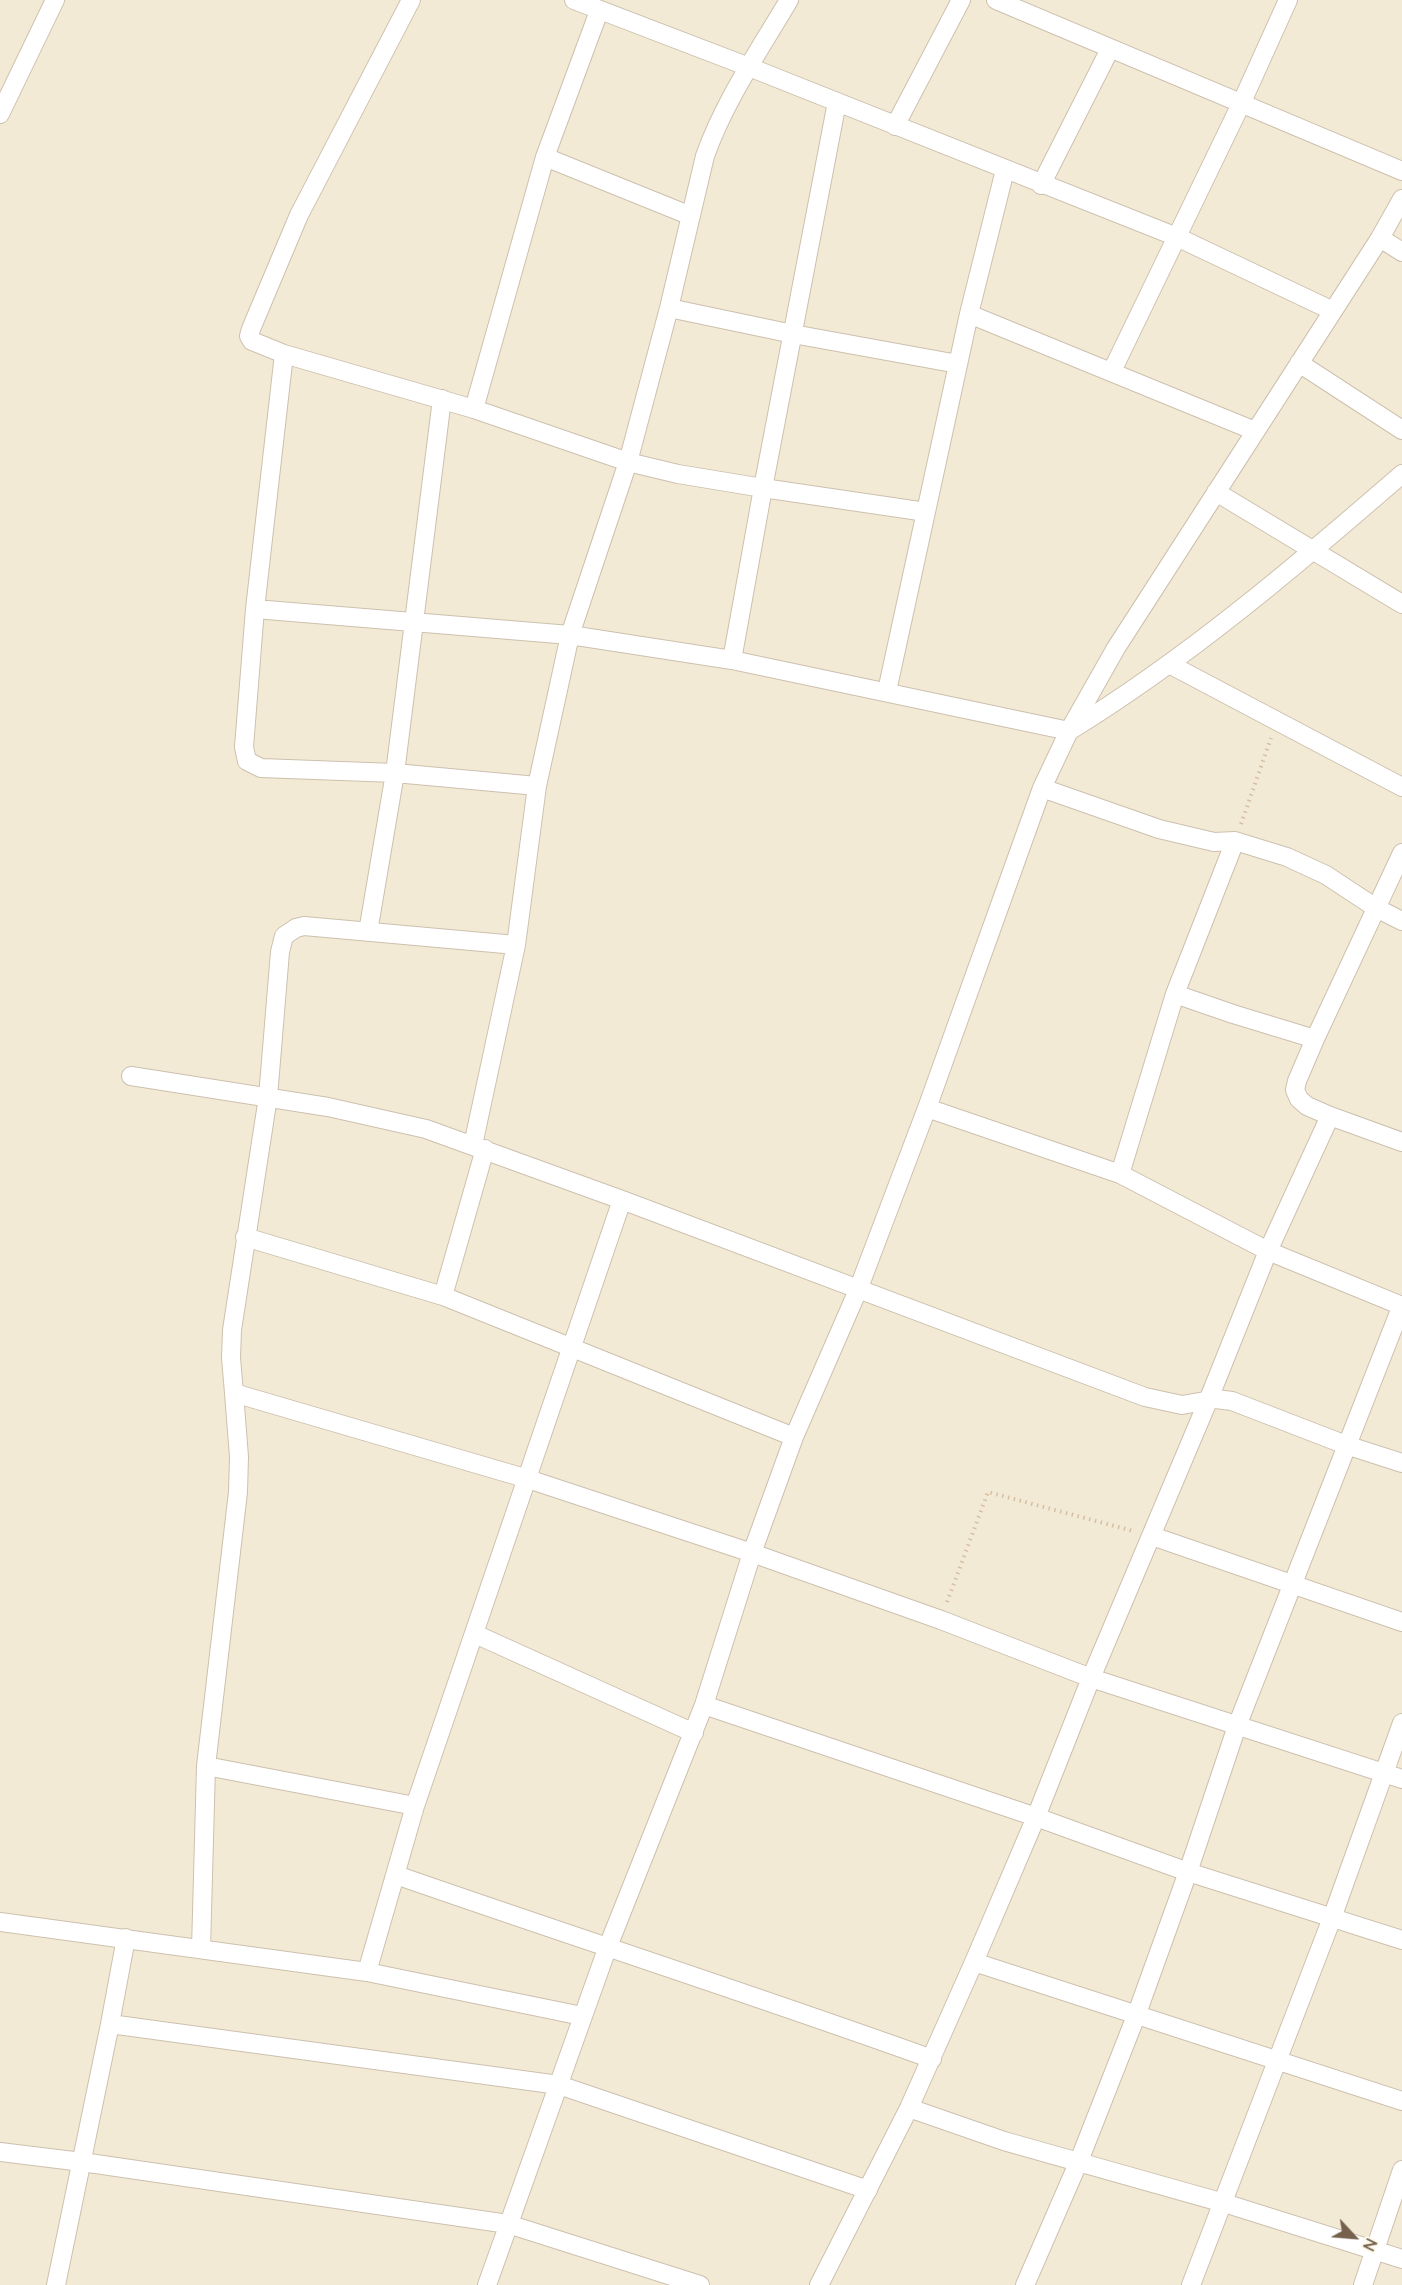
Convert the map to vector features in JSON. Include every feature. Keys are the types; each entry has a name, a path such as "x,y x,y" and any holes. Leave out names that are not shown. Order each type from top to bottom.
{"street":[{"path":"0,114 55,0"},
{"path":"574,0 1177,237 1333,311"},
{"path":"443,1296 479,1147 516,945 537,786 570,635 628,462 669,308 705,156 726,106 789,0"},
{"path":"895,126 961,0"},
{"path":"996,0 1402,171"},
{"path":"1112,371 1241,104 1288,0"},
{"path":"405,2 299,215 250,329 249,336 252,341 284,354 474,409 628,462 678,474 926,512"},
{"path":"474,409 545,157 599,11"},
{"path":"1041,184 1110,49"},
{"path":"732,660 837,102"},
{"path":"545,157 691,216"},
{"path":"887,691 969,314 1005,170"},
{"path":"487,2285 607,1949 694,1733 752,1553 794,1437 858,1290 927,1108 1042,788 1069,731 1116,648 1380,238 1402,199"},
{"path":"1380,238 1402,252"},
{"path":"669,308 793,334 958,364"},
{"path":"969,314 1255,431"},
{"path":"284,354 255,609 244,747 247,761 261,768 395,773 537,786"},
{"path":"1299,363 1402,430"},
{"path":"368,932 395,773 442,399"},
{"path":"255,609 570,635 732,660 1069,731 1116,702 1169,664 1314,551 1402,474"},
{"path":"1216,492 1402,604"},
{"path":"1169,664 1402,787"},
{"path":"1042,788 1159,829 1214,842 1235,841 1287,857 1340,883 1376,908 1402,921"},
{"path":"1120,1174 1175,994 1235,841"},
{"path":"1402,853 1297,1081 1295,1090 1299,1099 1307,1106 1402,1142"},
{"path":"201,1949 206,1766 238,1492 239,1446 231,1358 232,1330 268,1097 280,952 284,936 304,926 516,945"},
{"path":"1175,994 1316,1039"},
{"path":"131,1076 374,1116 426,1129 622,1200 1145,1397 1176,1405 1188,1405 1216,1398 1232,1401 1346,1445 1402,1463"},
{"path":"927,1108 1120,1174 1268,1251 1402,1306 1237,1726 1136,2016 1032,2283"},
{"path":"819,2285 932,2059 1036,1817 1090,1678 1152,1536 1268,1251 1330,1116"},
{"path":"367,1972 415,1806 622,1200"},
{"path":"245,1237 443,1296 794,1437"},
{"path":"234,1393 528,1479 752,1553 941,1620 1090,1678 1402,1779"},
{"path":"1152,1536 1402,1622"},
{"path":"475,1635 694,1733"},
{"path":"704,1705 1036,1817 1188,1872 1402,1940"},
{"path":"1191,2285 1278,2062 1402,1723"},
{"path":"206,1766 415,1806"},
{"path":"396,1875 607,1949 787,2007 932,2059"},
{"path":"0,1922 367,1972 582,2016"},
{"path":"56,2285 126,1938"},
{"path":"974,1962 1402,2101"},
{"path":"110,2024 558,2085 868,2190"},
{"path":"909,2108 1004,2141 1079,2161 1402,2259"},
{"path":"0,2152 508,2224 700,2285"},
{"path":"1363,2285 1402,2170"}],"path":[{"path":"1235,841 1278,720"},
{"path":"941,1620 987,1492 1152,1536"}],"shaded area":[{"path":"0,0 1402,0 1402,2285 0,2285"}]}
